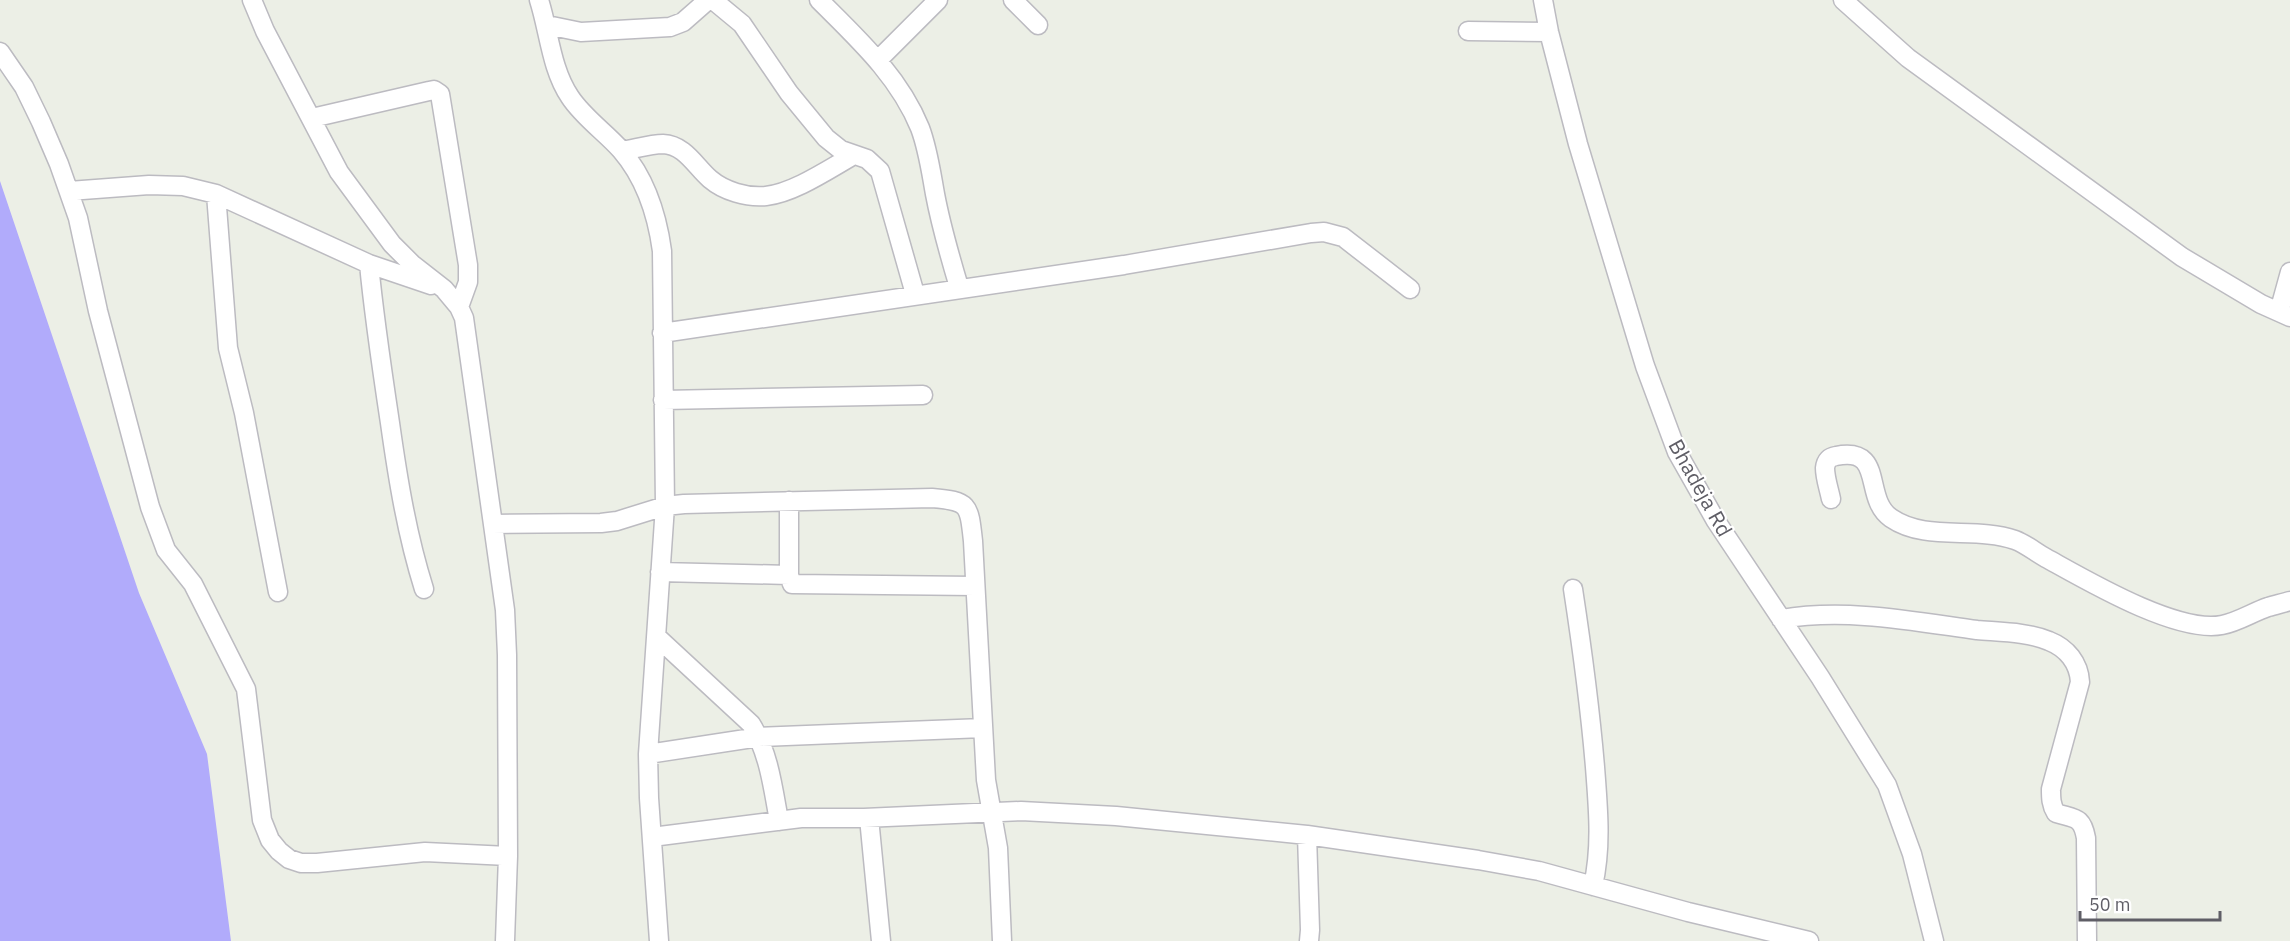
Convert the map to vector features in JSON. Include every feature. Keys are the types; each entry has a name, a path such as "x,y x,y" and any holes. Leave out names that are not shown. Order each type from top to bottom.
{"street":[{"path":"252,0 339,172 381,231 402,254 444,289 459,307 467,332 480,446 505,610 508,855 505,941"},
{"path":"539,0 560,76 570,97 622,151 648,193 658,220 662,251 665,506 648,753 659,941"},
{"path":"547,25 581,32 670,27 683,22 711,0 742,24 789,93 826,138 840,150 867,159 880,171 915,294"},
{"path":"819,0 878,60 898,87 920,128 959,287"},
{"path":"878,60 938,0"},
{"path":"1013,0 1038,25"},
{"name":"Bhadeja Rd","path":"1544,0 1549,32 1578,144 1657,402 1685,468 1716,522 1887,785 1912,854 1934,941"},
{"path":"1843,0 1908,58 2182,257 2226,285 2284,314 2290,272"},
{"path":"1468,31 1549,32"},
{"path":"0,52 24,87 69,191 78,218 98,311 150,507 166,550 193,584 246,689 261,820 270,840 279,852 301,863 425,852 508,855"},
{"path":"312,118 429,91 440,94 468,264 468,282 459,307"},
{"path":"622,151 664,144 676,147 689,156 711,180 738,193 755,196 782,192 854,155"},
{"path":"69,191 149,185 183,186 216,194 369,264 444,289"},
{"path":"216,194 228,348 244,413 278,592"},
{"path":"662,333 1324,232 1343,237 1410,290"},
{"path":"369,264 373,316 398,477 407,528 424,589"},
{"path":"663,400 923,395"},
{"path":"1831,499 1825,470 1826,463 1829,458 1835,456 1854,454 1862,456 1867,464 1879,504 1888,516 1900,524 1926,530 1968,532 2014,540 2125,601 2164,616 2188,623 2220,626 2290,601"},
{"path":"493,524 601,523 665,506 716,502 932,498 962,502 968,509 971,523 983,728 990,812 998,848 1002,941"},
{"path":"789,501 789,575 792,584 802,586 975,586"},
{"path":"660,572 789,575"},
{"path":"1573,589 1588,691 1598,810 1599,854 1593,886"},
{"path":"1781,619 1815,614 1850,615 2008,633 2049,640 2074,660 2079,671 2080,682 2050,789 2050,799 2051,806 2056,813 2076,818 2084,825 2087,941"},
{"path":"657,637 736,709 759,736 771,775 779,821"},
{"path":"648,753 759,736 983,728"},
{"path":"652,837 801,818 1067,812 1307,835 1478,860 1539,871 1809,941"},
{"path":"870,818 881,941"},
{"path":"1307,835 1309,941"}],"shaded area":[{"path":"0,181 139,593 207,754 231,941 0,941"}]}
